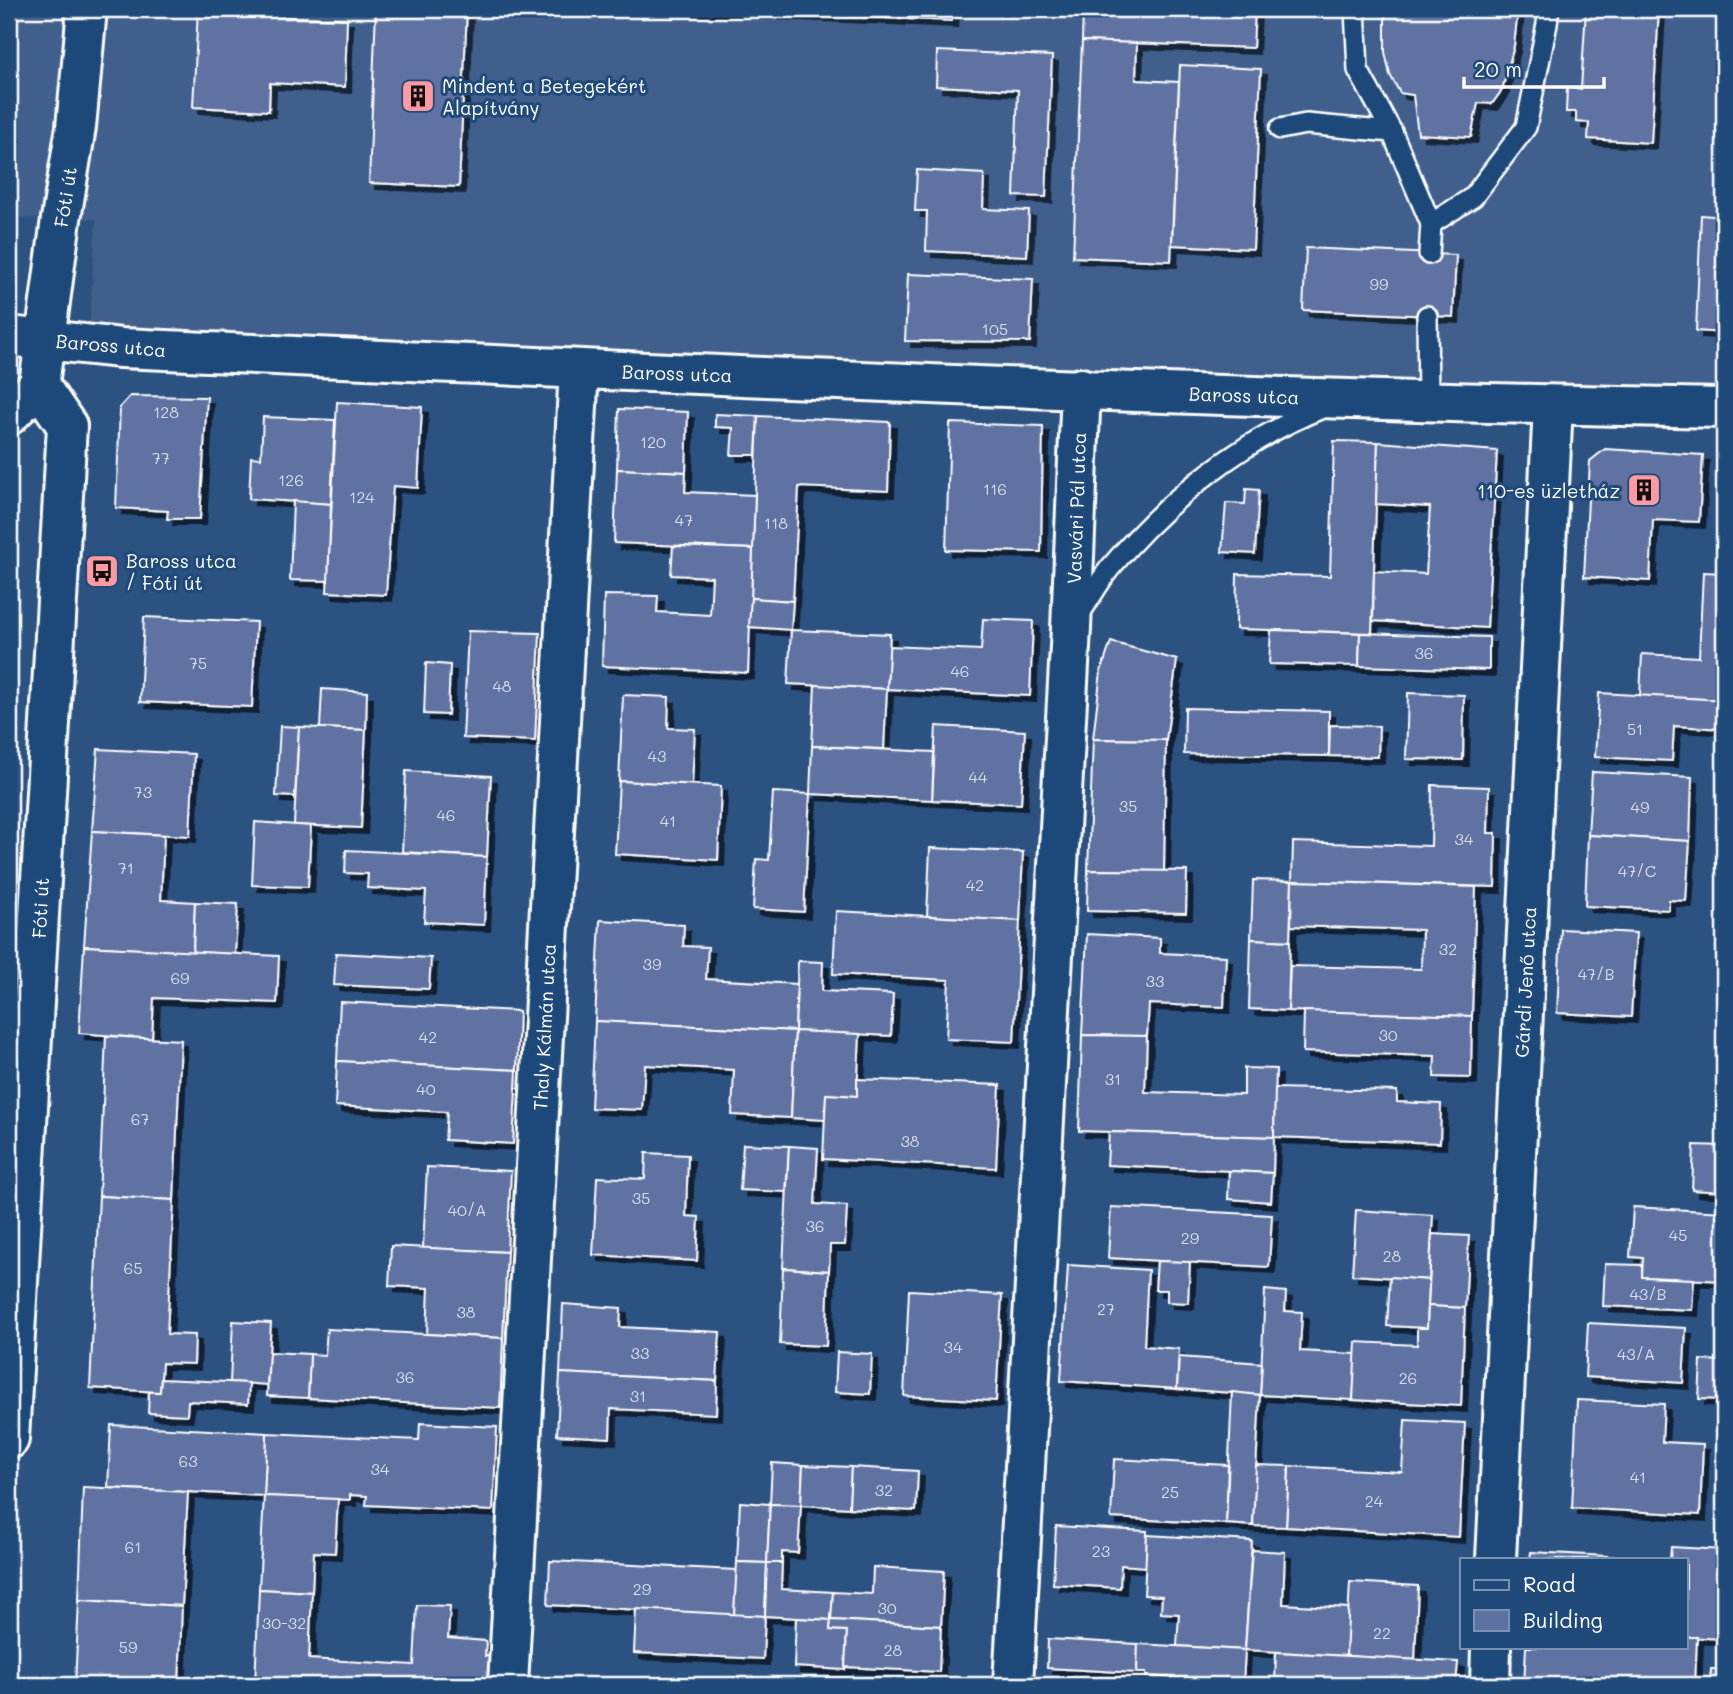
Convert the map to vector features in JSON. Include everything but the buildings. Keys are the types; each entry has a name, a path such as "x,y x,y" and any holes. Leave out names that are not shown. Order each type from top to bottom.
{"street":[{"name":"Fóti út","path":"9,1439 67,426 39,385 27,338 76,127 87,9"},
{"name":"Baross utca","path":"27,338 121,348 579,369 1347,399 1724,408"},
{"name":"Thaly Kálmán utca","path":"508,1685 579,369"},
{"path":"9,415 39,385"},
{"name":"Vasvári Pál utca","path":"1013,1685 1071,628 1081,388"},
{"name":"Gárdi Jenő utca","path":"1496,1558 1553,405"},
{"path":"1489,1685 1491,1648"}],"lane":[{"path":"1355,9 1358,70 1392,132 1431,224 1429,254"},
{"path":"1431,224 1473,197 1526,127 1549,9"},
{"path":"1280,130 1306,124 1392,132"},
{"path":"1427,316 1428,401"},
{"path":"1071,628 1109,570 1157,518 1199,483 1230,459 1270,434 1306,414 1347,399"}],"shaded area":[{"path":"9,9 1724,9 1724,393 89,331 96,219 9,218"}],"place":[{"name":"Mindent a Betegekért Alapítvány","path":"418,96"},
{"name":"110-es üzletház","path":"1644,490"},
{"name":"Baross utca / Fóti út","path":"102,571"}]}
